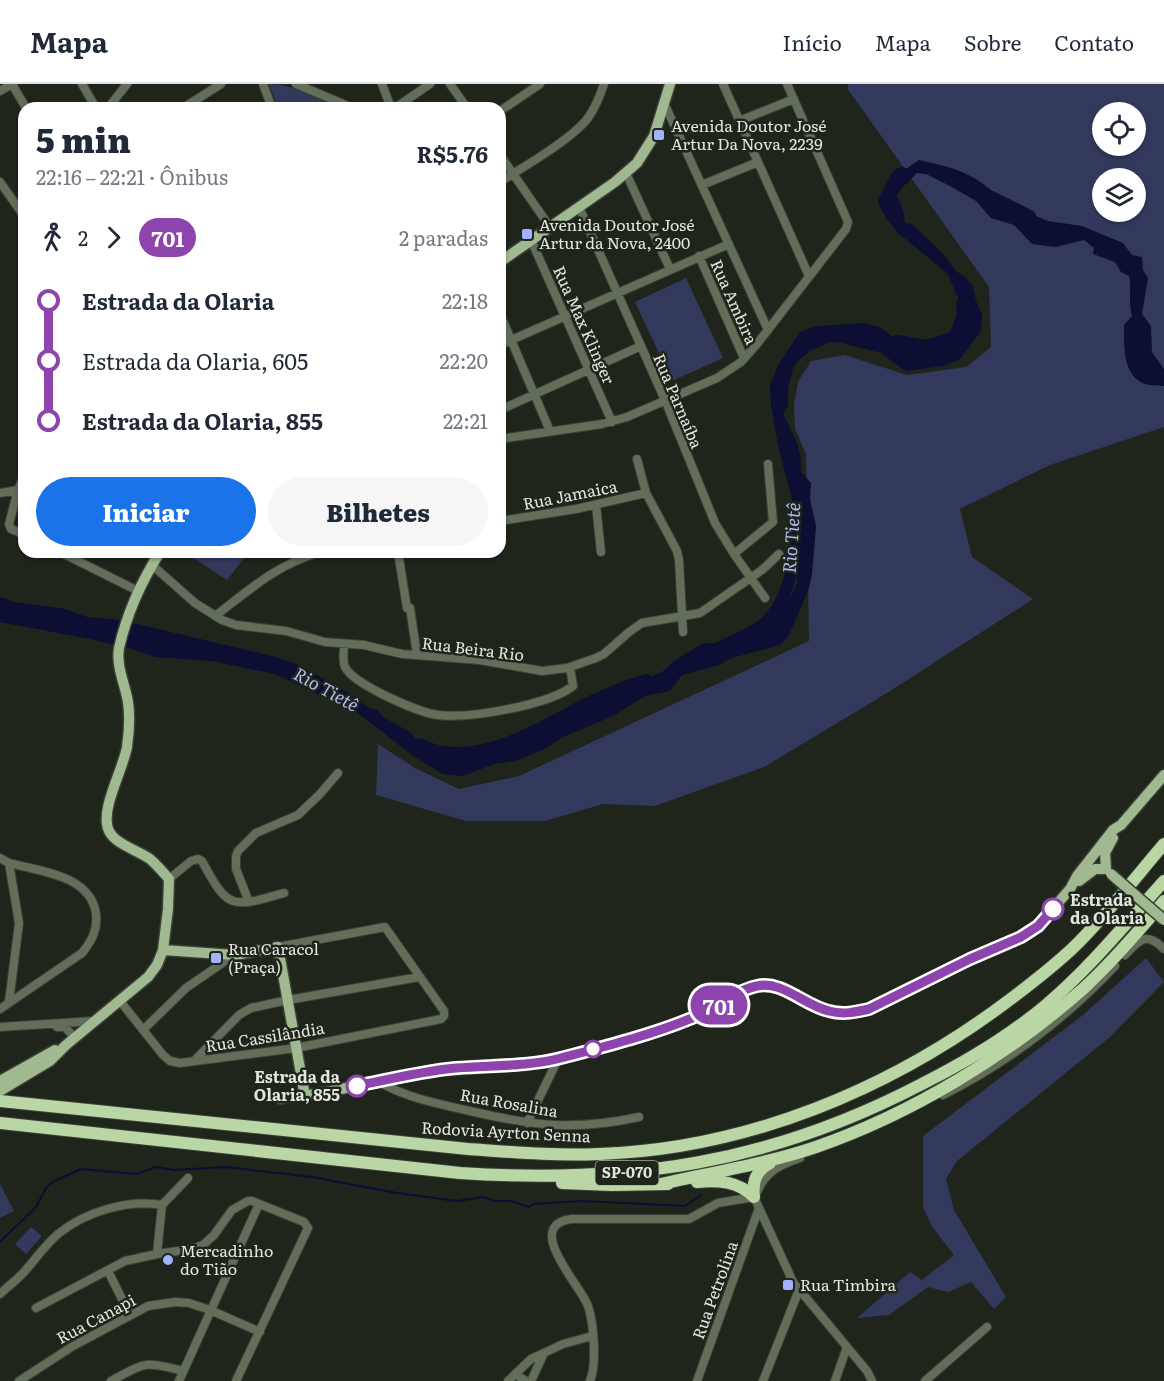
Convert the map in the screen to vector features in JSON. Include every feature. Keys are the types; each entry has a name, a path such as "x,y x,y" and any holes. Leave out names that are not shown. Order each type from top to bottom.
{"highway":[{"name":"Rodovia Ayrton Senna","path":"0,1101 468,1149 540,1154 599,1154 647,1150 734,1134 824,1106 871,1086 922,1060 971,1029 1035,981 1077,944 1164,844"},
{"name":"SP-070","path":"0,1123 460,1173 507,1176 599,1175 651,1171 704,1163 762,1149 857,1116 953,1069 994,1043 1046,1005 1104,950 1164,880"},
{"path":"661,1184 779,1158 818,1146 897,1112 981,1067 1035,1028 1083,988 1163,902"},
{"path":"756,1203 753,1188 759,1171 779,1158"},
{"path":"507,1176 570,1184 723,1182 739,1187 756,1203"}],"main road":[{"path":"506,258 637,163 650,144 665,105 670,84"},
{"path":"0,1091 50,1061 70,1041 148,977 157,965 163,950 168,909 168,879 149,859 115,838 109,831 107,821 108,808 126,749 128,732 128,702 118,662 119,650 138,591 156,558"},
{"path":"1109,871 1106,853 1108,846 1121,825 1164,775"},
{"path":"1070,889 1077,876 1113,830 1121,825"},
{"path":"163,950 236,955 278,947 305,1095 433,1071 509,1066 558,1059 673,1026 712,1009 754,986 778,988 828,1011 849,1013 869,1009 970,959 1021,937 1038,926 1070,889 1095,869 1109,871 1164,920"},
{"path":"0,1081 70,1041"}],"street":[{"path":"0,91 12,84 22,102"},
{"path":"82,84 92,102"},
{"path":"113,102 127,84"},
{"path":"192,102 221,84"},
{"path":"263,84 270,102"},
{"path":"296,84 339,102"},
{"path":"382,84 390,102"},
{"path":"402,102 430,84"},
{"path":"450,84 463,102"},
{"path":"506,107 540,84"},
{"path":"506,179 566,138 582,124 595,107 604,84"},
{"path":"723,84 809,276"},
{"path":"506,438 612,422 717,378 744,358 768,330 846,229 848,222 787,84"},
{"path":"739,121 794,99"},
{"path":"665,105 768,330"},
{"path":"702,185 758,162"},
{"path":"506,164 550,227"},
{"path":"626,173 670,269"},
{"path":"0,182 18,208"},
{"name":"Rua Parnaíba","path":"579,207 665,400 716,523 734,554 765,598"},
{"name":"Rua Max Klinger","path":"531,240 612,422"},
{"path":"506,342 729,244"},
{"name":"Rua Ambira","path":"699,256 744,358"},
{"path":"506,328 550,431"},
{"path":"506,407 641,346"},
{"path":"637,459 646,493 677,551 680,567 683,632"},
{"path":"734,554 772,522 768,464"},
{"path":"0,494 18,490 11,513 10,528 18,531"},
{"name":"Rua Jamaica","path":"506,520 596,505 646,493"},
{"path":"596,505 601,552"},
{"path":"0,512 11,513"},
{"name":"Rua Beira Rio","path":"152,565 195,603 215,616 237,625 286,631 325,642 417,655 480,660 542,671 570,667 604,654 642,623 682,617 704,610 751,578 779,554"},
{"path":"72,558 138,591"},
{"path":"215,616 279,567 300,558"},
{"path":"399,558 417,655"},
{"path":"344,644 345,666 355,678 383,694 430,714 448,716 494,712 564,691 573,684 570,667"},
{"path":"249,902 236,868 238,851 256,833 298,815 338,773"},
{"path":"0,858 9,863 68,880 82,888 91,898 97,921 90,943 82,953 0,1009"},
{"path":"168,879 191,861 198,859 202,861 222,895 236,903 284,893"},
{"path":"9,863 19,923 9,1002"},
{"path":"194,1061 245,1011 288,1000 419,977 386,927 278,947"},
{"name":"Rua Petrolina","path":"697,1381 756,1203 768,1174 780,1165 867,1133 957,1088 997,1064 1068,1011 1096,986 1138,941 1152,939 1164,949"},
{"path":"143,1030 186,988 236,955"},
{"name":"Rua Cassilândia","path":"120,1001 163,1055 170,1061 180,1063 296,1048 441,1019 444,1011 419,977"},
{"path":"0,1027 94,1021"},
{"path":"41,1025 65,1027 70,1041"},
{"path":"527,1122 558,1059"},
{"name":"Rua Rosalina","path":"379,1082 426,1101 498,1118 527,1122 583,1126 639,1117"},
{"path":"280,1101 305,1095"},
{"path":"157,1254 162,1205 188,1178"},
{"path":"36,1308 125,1261 203,1245 214,1235 232,1210 252,1201 304,1222 308,1228 236,1381"},
{"path":"590,1381 593,1355 589,1307 583,1293 559,1261 552,1232 558,1224 571,1219 689,1219 718,1203 756,1203 793,1282 867,1371 872,1381"},
{"path":"0,1294 25,1272 58,1234 85,1217 116,1207 142,1204 162,1205"},
{"path":"179,1381 259,1204"},
{"path":"108,1271 130,1315"},
{"path":"763,1381 799,1290"},
{"name":"Rua Canapi","path":"20,1381 73,1346 148,1306 175,1302 189,1303 260,1332"},
{"path":"925,1381 987,1327"},
{"path":"508,1381 531,1359 563,1344 592,1336"},
{"path":"835,1381 847,1347"},
{"path":"531,1381 544,1353"},
{"path":"111,1381 143,1364 183,1371"},
{"path":"515,1374 525,1381"}],"shaded area":[{"path":"269,84 296,89 326,102 276,102"},
{"path":"849,84 1164,84 1164,427 1050,465 960,509 972,557 1033,599 887,693 764,767 655,806 603,804 545,821 466,821 376,795 378,744 415,768 459,789 519,776 809,641 806,455 795,428 794,405 798,382 811,361 845,355 907,375 966,367 991,347 989,287 847,88"},
{"path":"686,278 723,358 672,381 635,302"},
{"path":"193,558 244,558 227,580"},
{"path":"1146,958 1164,982 1110,1037 957,1161 946,1179 954,1210 1006,1297 994,1309 971,1282 948,1292 928,1287 889,1315 857,1318 910,1272 922,1280 954,1255 933,1228 923,1208 923,1136 1083,1015"},
{"path":"0,1184 14,1211 0,1218"},
{"path":"31,1227 42,1236 26,1254 15,1244"}],"water":[{"name":"Rio Tietê","path":"919,160 970,176 990,189 1010,210 1019,209 1048,221 1082,226 1123,243 1132,255 1142,257 1143,270 1148,278 1142,314 1151,326 1152,352 1164,369 1164,386 1149,385 1137,380 1128,367 1124,325 1132,316 1130,281 1129,276 1121,272 1115,262 1093,254 1094,248 1084,240 1055,247 1032,244 1014,225 991,218 976,201 926,174 917,173 897,196 905,223 912,224 973,286 982,314 981,331 960,359 944,366 905,371 881,353 830,342 810,351 793,368 788,388 788,406 783,414 799,450 801,472 811,483 810,499 816,526 812,575 808,591 788,637 780,645 682,675 670,691 645,696 613,716 563,737 548,747 519,760 494,764 463,776 443,774 413,756 358,713 275,674 211,661 155,657 133,649 90,639 0,622 0,597 15,602 65,609 87,617 120,620 276,657 296,664 347,692 369,708 378,710 383,717 410,732 417,740 432,748 436,754 450,757 464,755 472,750 495,750 502,742 519,733 532,735 625,687 662,672 675,660 702,644 733,641 766,626 792,595 797,583 797,519 778,445 770,384 779,364 800,332 816,326 864,323 880,327 895,339 924,346 943,345 954,340 960,331 962,318 960,303 948,274 897,232 879,204 889,192 894,177"}],"waterway":[{"name":"Rio Tietê","path":"888,209 884,201 898,175 902,173"},
{"name":"Rio Tietê","path":"992,197 1030,216"},
{"name":"Rio Tietê","path":"897,341 926,346 955,337 963,314 962,304"},
{"name":"Rio Tietê","path":"717,649 758,628 779,605 786,590 795,554 797,505"},
{"name":"Rio Tietê","path":"419,744 439,751 459,753 480,751 522,737 595,700 646,680"},
{"path":"0,1242 36,1207 46,1188 54,1181 81,1169 136,1174 156,1167 174,1170 226,1167 312,1177 397,1193 457,1201 483,1197 495,1201 511,1201 529,1207 533,1204 582,1201 685,1206 701,1195"}],"bus line":[{"name":"701","path":"357,1086 433,1071 509,1066 558,1059 673,1026 712,1009 754,986 778,988 828,1011 840,1013 869,1009 970,959 1021,937 1038,926 1053,909"}],"place":[{"name":"Avenida Doutor José Artur Da Nova, 2239","path":"659,135"},
{"name":"Avenida Doutor José Artur da Nova, 2400","path":"527,234"},
{"name":"Estrada da Olaria","path":"1053,909"},
{"name":"Rua Caracol (Praça)","path":"216,958"},
{"name":"Estrada da Olaria, 855","path":"357,1086"},
{"name":"Mercadinho do Tião","path":"168,1260"},
{"name":"Rua Timbira","path":"788,1285"}]}
